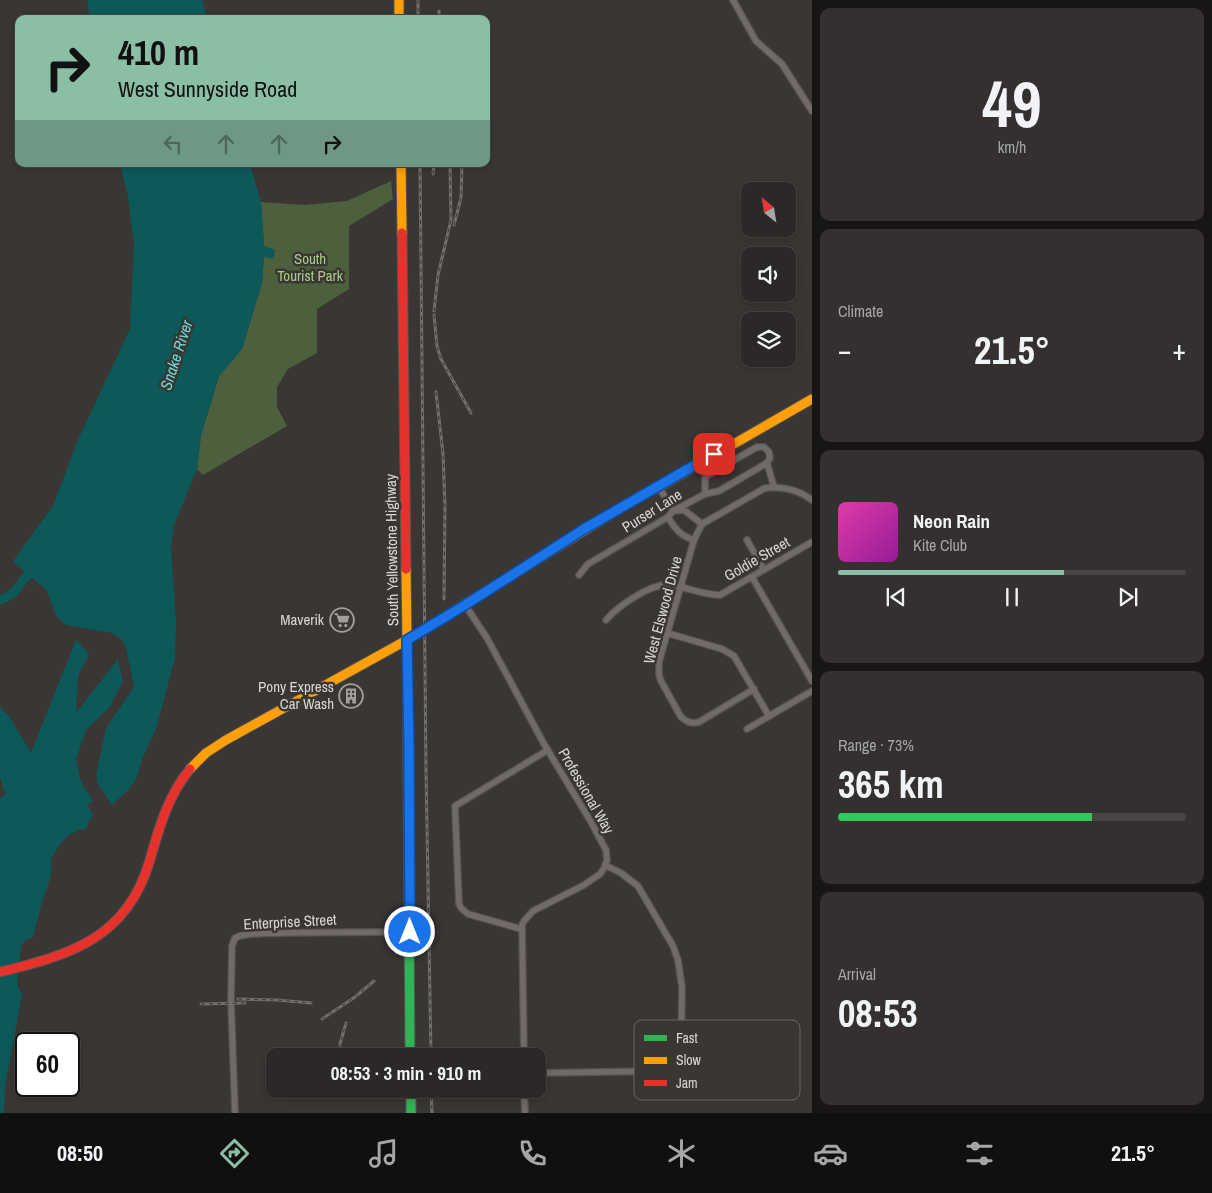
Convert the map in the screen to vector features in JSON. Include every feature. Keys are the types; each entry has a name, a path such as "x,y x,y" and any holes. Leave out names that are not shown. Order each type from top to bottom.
{"main road":[{"path":"399,0 399,15"},
{"name":"South Yellowstone Highway","path":"401,167 409,748 410,1048"},
{"path":"0,972 71,953 95,939 111,926 126,909 137,891 144,876 168,803 190,768 198,760 234,736 407,640 584,529 812,399"},
{"path":"410,1098 411,1113"}],"street":[{"path":"733,0 756,41 782,64 812,111"},
{"name":"Purser Lane","path":"579,575 588,564 705,494 705,478 708,475 757,447 764,447 768,450 770,458 767,463"},
{"path":"705,494 719,491 767,463 774,487"},
{"path":"659,487 674,511 684,510 702,524 759,491 774,487 790,488 806,495 812,500"},
{"path":"668,517 676,530 684,537 694,540"},
{"name":"West Elswood Drive","path":"702,524 694,540 667,633 659,662 659,675 681,717 693,723 699,722 754,690"},
{"path":"747,540 764,570"},
{"name":"Goldie Street","path":"606,620 615,609 652,588 670,585 712,595 720,595 812,542"},
{"path":"752,577 812,681"},
{"name":"Professional Way","path":"465,605 487,638 548,750 606,850 605,865"},
{"path":"667,633 722,649 734,656 769,716"},
{"path":"747,729 812,691"},
{"path":"522,929 468,914 461,908 459,904 455,806 548,750"},
{"path":"524,1048 522,929 524,920 533,912 592,880 600,874 605,865 621,873 638,886 673,946 678,960 682,987 682,1020"},
{"name":"Enterprise Street","path":"235,1113 231,1001 232,946 234,940 238,936 343,931 410,932"},
{"path":"546,1073 634,1071"},
{"path":"524,1098 525,1113"}],"green space":[{"name":"South Tourist Park","path":"391,181 393,199 349,226 349,289 317,309 317,353 288,369 277,387 277,407 287,426 203,475 197,469 201,435 219,376 242,349 262,283 264,256 273,258 275,251 264,246 261,202 304,205 347,201"}],"water":[{"path":"87,0 202,0 206,15 89,15"},
{"path":"121,167 251,167 261,202 264,246 275,250 273,259 264,257 262,283 242,349 219,376 201,435 197,469 174,525 171,547 176,622 175,658 156,729 142,759 136,780 112,805 96,781 98,779 96,776 106,728 134,687 126,648 122,640 112,633 66,625 56,616 47,591 13,561 53,506 77,442 130,329 134,244 128,197"},
{"path":"76,640 89,654 78,676 76,713 118,659 123,682 109,708 86,730 76,759 81,782 93,801 87,805 93,814 85,830 81,829 69,835 60,844 51,859 51,876 33,937 27,939 22,944 17,984 22,995 5,1087 4,1113 0,1113 0,799 5,794 0,777 0,707 9,716 31,753"}],"waterway":[{"name":"Snake River","path":"0,600 16,590 35,567"}],"railway":[{"path":"418,0 418,15"},
{"path":"420,167 431,1048"},
{"path":"433,174 434,167"},
{"path":"434,311 438,275 451,220 450,167"},
{"path":"454,225 461,198 462,167"},
{"path":"434,315 437,346 441,359 471,413"},
{"path":"436,392 443,454 445,505 444,599"},
{"path":"322,1019 355,997 374,981"},
{"path":"238,999 311,1003"},
{"path":"201,1004 245,1003"},
{"path":"340,1048 346,1023"},
{"path":"431,1098 432,1113"}],"traffic: fast":[{"path":"410,1048 407,640 496,585"},
{"path":"411,1098 411,1113"}],"traffic: slow":[{"path":"399,0 399,15"},
{"path":"401,167 402,233"},
{"path":"496,585 642,495 812,399"},
{"path":"190,769 206,753 226,740 407,640 406,569"}],"traffic: jam":[{"path":"402,233 406,569"},
{"path":"0,972 49,958 92,940 126,910 139,889 170,802 190,769"}],"place":[{"name":"Maverik","path":"342,620"},
{"name":"Pony Express Car Wash","path":"351,696"}],"route":[{"path":"410,932 407,640 584,529 714,454"}]}
